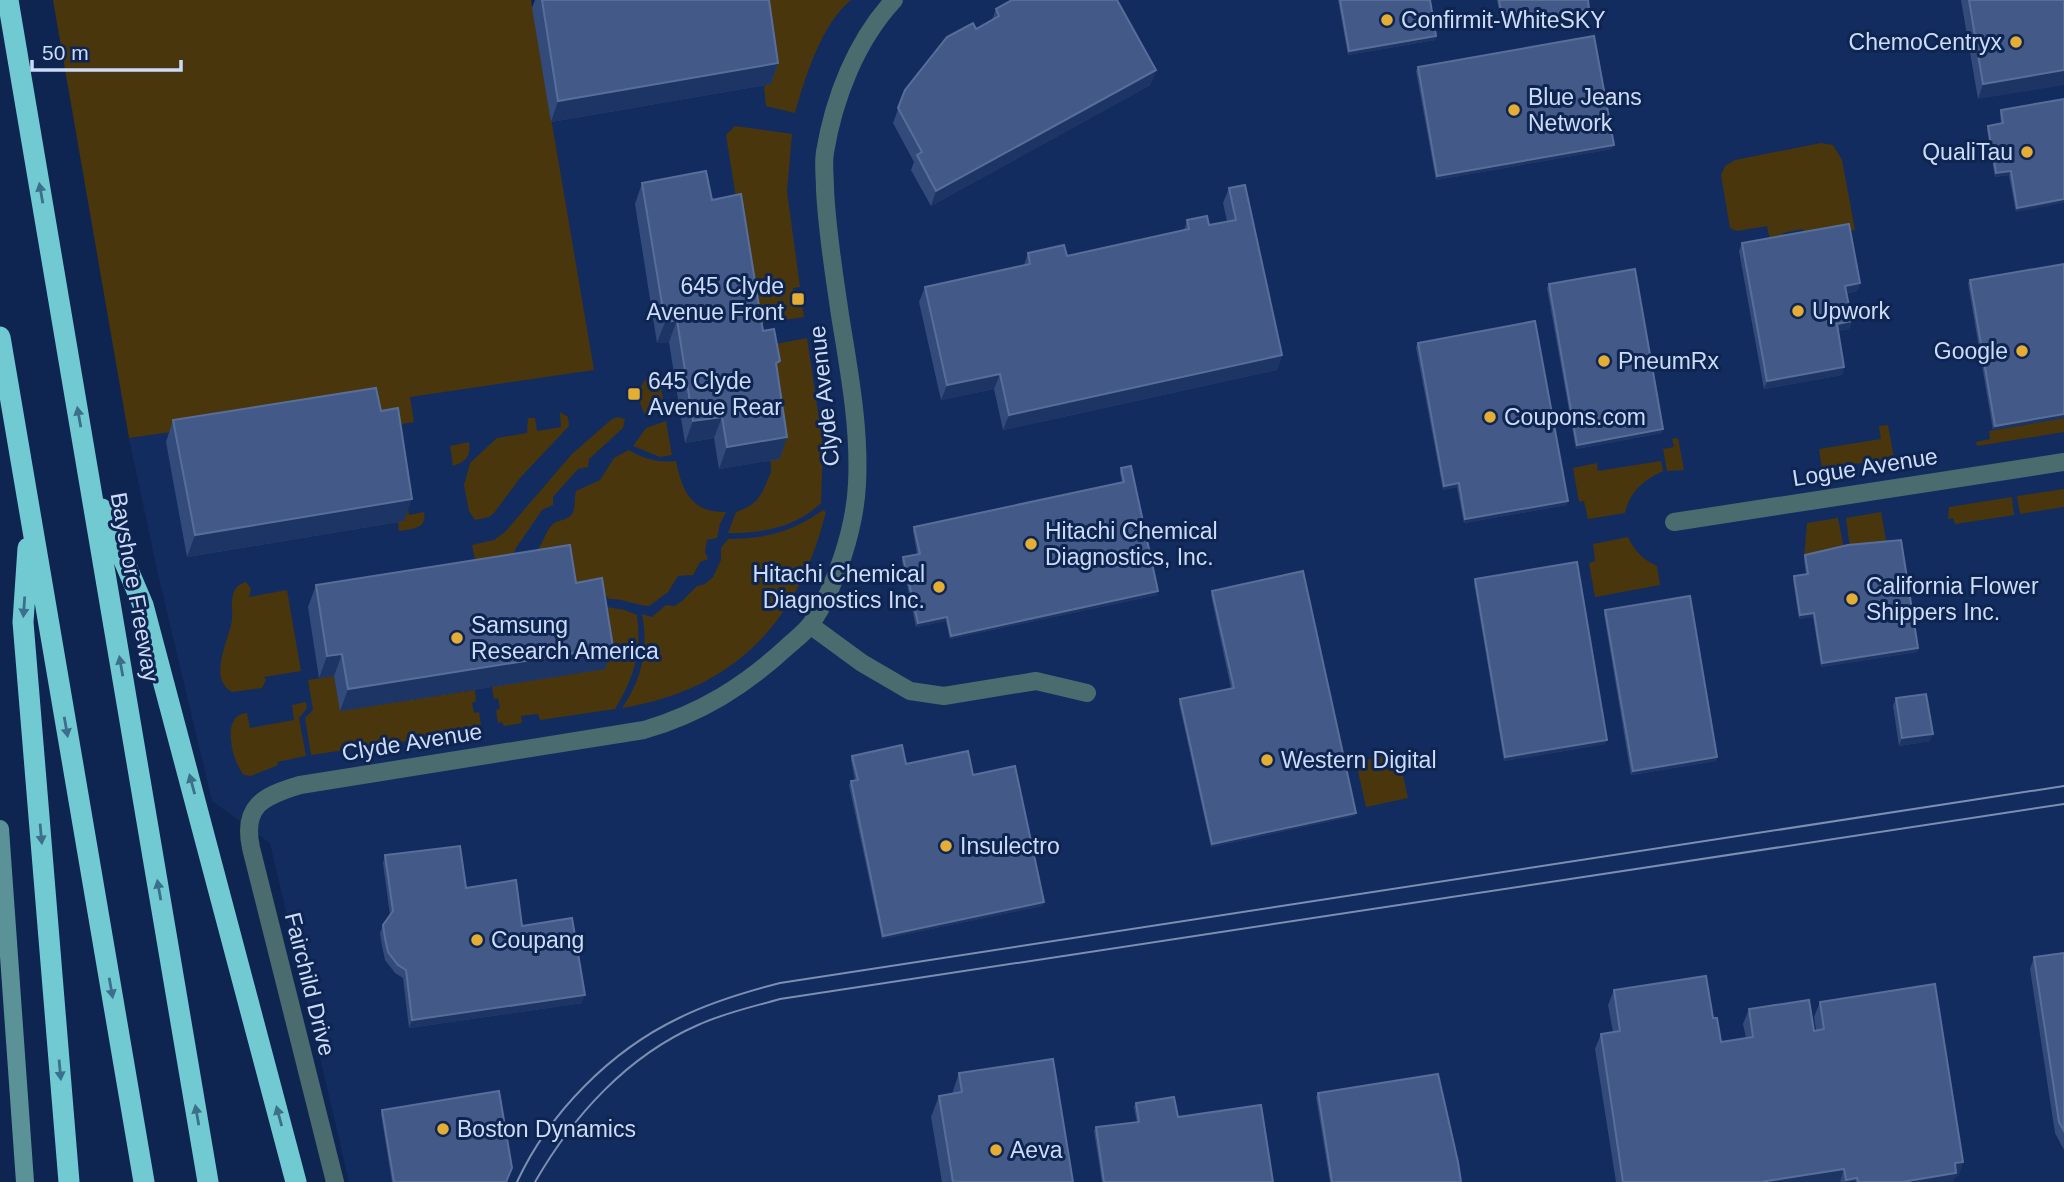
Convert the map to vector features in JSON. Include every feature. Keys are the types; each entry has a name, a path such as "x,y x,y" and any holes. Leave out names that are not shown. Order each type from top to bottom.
{"highway":[{"name":"Bayshore Freeway","path":"8,0 208,1182"},
{"path":"0,337 144,1182"},
{"path":"91,485 143,605 296,1182"},
{"path":"30,514 23,622 69,1182"}],"main road":[{"path":"0,829 25,1182"}],"street":[{"name":"Clyde Avenue","path":"260,802 276,792 300,785 631,732 678,720 710,705 743,683 775,659 810,625 841,561 850,529 857,485 856,422 827,223 824,155 841,86 875,20 894,0"},
{"name":"Logue Avenue","path":"1674,522 2064,462"},
{"path":"810,625 862,663 910,691 944,696 1036,681 1087,693"},
{"name":"Fairchild Drive","path":"260,802 250,813 247,831 335,1182"}],"shaded area":[{"path":"53,0 531,0 594,370 410,397 414,422 396,425 409,515 424,512 424,518 421,525 409,530 399,531 398,522 404,520 367,404 129,438"},
{"path":"579,0 2064,0 2064,1182 349,1182 270,843 212,801 129,438 581,365 566,210 532,8"},
{"path":"757,0 851,0 831,22 823,36 809,67 795,113 766,106 764,86 770,84"},
{"path":"735,126 792,134 787,191 800,287 793,288 795,304 802,303 804,317 756,324 726,135"},
{"path":"1821,143 1833,145 1842,160 1855,230 1806,239 1803,229 1783,233 1784,243 1771,245 1767,226 1737,231 1730,228 1721,175 1725,166 1735,160"},
{"path":"807,338 823,446 821,503 800,518 778,527 754,532 728,533 736,512 755,501 771,472 765,346"},
{"path":"655,372 659,374 664,406 650,415 644,413 640,390 645,379"},
{"path":"560,412 568,417 569,426 520,478 494,513 475,520 469,511 464,485 470,463 497,438 527,433 528,418 535,418 537,431 561,427"},
{"path":"2064,418 2064,432 1977,446 1976,442 1990,439 1989,431"},
{"path":"612,419 625,419 623,428 589,459 588,467 578,469 553,497 553,505 542,510 509,563 477,570 472,545 494,540 505,532 572,454"},
{"path":"666,421 672,455 660,457 633,446 646,428"},
{"path":"1888,425 1894,458 1822,469 1819,449 1881,439 1879,426"},
{"path":"1678,438 1684,470 1667,471 1663,449 1674,447 1672,439"},
{"path":"469,442 467,458 453,466 450,446"},
{"path":"629,450 651,460 676,461 681,481 690,498 704,509 726,512 717,538 707,540 705,552 708,559 700,562 693,575 678,576 668,592 649,606 609,599 603,593 580,584 533,554 552,525 572,514 576,491 600,480 614,458"},
{"path":"1661,461 1663,471 1639,487 1630,498 1625,513 1588,519 1584,501 1579,502 1573,468 1597,463 1598,471"},
{"path":"2064,489 2064,507 2020,514 2017,496"},
{"path":"2012,497 2014,515 1955,524 1953,518 1948,519 1949,507"},
{"path":"823,510 826,512 812,557 796,591 777,621 754,646 727,668 696,686 661,699 622,708 635,686 642,663 645,639 642,614 652,617 666,605 674,606 697,586 705,584 713,577 721,560 721,548 728,539 778,533"},
{"path":"1881,512 1887,546 1850,548 1846,518"},
{"path":"1838,518 1844,549 1804,559 1807,523"},
{"path":"1628,537 1640,554 1657,566 1660,585 1595,597 1589,563 1595,561 1593,544"},
{"path":"246,582 251,589 249,597 287,590 301,671 264,677 266,680 262,688 232,692 225,686 220,669 232,620 233,595 240,584"},
{"path":"606,607 637,615 635,664 615,709 540,720 538,714 521,716 522,723 504,726 502,722 498,723 496,710 500,709 498,698 494,699 492,687 605,669"},
{"path":"334,676 341,711 475,690 476,701 472,703 474,713 479,712 481,725 476,726 476,731 311,755 305,718 313,710 308,680"},
{"path":"306,702 307,708 299,718 306,756 277,762 278,765 251,776 244,775 233,750 233,721 239,715 247,713 250,728 294,720 292,705"},
{"path":"1398,753 1408,798 1366,807 1356,762"}],"building":[{"path":"542,0 769,0 778,63 558,101"},
{"path":"1012,0 1117,0 1156,70 936,191 917,155 922,152 898,108 905,90 947,37 973,23 976,29 999,16 996,9"},
{"name":"Confirmit-WhiteSKY","path":"1340,0 1430,0 1436,36 1349,51"},
{"path":"1499,0 1588,0 1589,9 1503,23"},
{"name":"ChemoCentryx","path":"1969,0 2064,0 2064,70 1983,84"},
{"name":"Blue Jeans Network","path":"1594,36 1614,145 1437,176 1418,67"},
{"name":"QualiTau","path":"2064,99 2064,199 2017,208 2011,171 1996,173 1988,126 2003,123 2001,110"},
{"path":"706,171 712,200 741,194 763,331 774,329 780,361 776,363 787,437 727,447 722,417 693,421 677,320 665,322 642,183"},
{"path":"1245,185 1282,355 1009,415 1000,374 947,385 925,287 1030,264 1028,253 1064,245 1067,256 1189,229 1187,220 1207,216 1209,225 1236,220 1229,188"},
{"name":"Upwork","path":"1849,224 1860,283 1845,286 1852,321 1837,324 1844,367 1767,381 1742,243"},
{"name":"Google","path":"2064,264 2064,414 1995,426 1970,280"},
{"name":"PneumRx","path":"1635,269 1663,429 1577,445 1549,284"},
{"name":"Coupons.com","path":"1535,321 1568,501 1465,519 1459,483 1444,486 1418,343"},
{"path":"376,388 381,411 398,408 412,499 195,535 173,420"},
{"name":"Hitachi Chemical Diagnostics, Inc.","path":"1131,466 1158,591 951,636 947,617 918,623 903,557 920,554 914,527 1124,482 1121,468"},
{"name":"California Flower Shippers Inc.","path":"1901,540 1918,648 1822,663 1814,613 1800,615 1794,576 1808,574 1805,555 1848,545"},
{"name":"Samsung Research America","path":"570,545 576,583 602,578 613,647 348,689 342,654 327,656 316,585"},
{"path":"1577,562 1607,740 1505,757 1475,579"},
{"name":"Western Digital","path":"1303,571 1356,813 1212,844 1180,699 1234,688 1212,591"},
{"path":"1690,596 1717,757 1633,771 1605,610"},
{"path":"1926,694 1933,734 1902,738 1896,698"},
{"name":"Insulectro","path":"902,745 906,764 968,751 973,775 1015,766 1044,902 883,936 851,781 858,780 852,756"},
{"name":"Coupang","path":"460,846 466,888 516,880 522,926 572,918 585,995 412,1020 406,970 398,965 388,952 385,938 383,925 393,911 385,855"},
{"path":"2064,953 2064,1131 2059,1122 2034,957"},
{"path":"1706,976 1713,1018 1717,1018 1721,1042 1753,1037 1749,1009 1809,1000 1814,1031 1824,1029 1820,1002 1935,984 1963,1162 1955,1163 1956,1173 1902,1182 1858,1182 1857,1178 1846,1180 1844,1169 1761,1182 1623,1182 1601,1034 1620,1031 1614,990"},
{"name":"Aeva","path":"1053,1059 1073,1182 953,1182 939,1096 962,1092 959,1073"},
{"path":"1438,1074 1461,1182 1332,1182 1318,1093"},
{"name":"Boston Dynamics","path":"499,1091 512,1168 506,1182 394,1182 382,1110"},
{"path":"1174,1097 1178,1117 1261,1105 1273,1182 1104,1182 1096,1127 1139,1122 1136,1103"}],"tram line":[{"path":"517,1182 530,1156 564,1108 584,1086 629,1048 691,1012 780,983 2064,786"},
{"path":"535,1182 585,1111 604,1090 648,1053 708,1021 780,999 2064,804"}],"place":[{"name":"Confirmit-WhiteSKY","path":"1387,20"},
{"name":"ChemoCentryx","path":"2016,42"},
{"name":"Blue Jeans Network","path":"1514,110"},
{"name":"QualiTau","path":"2027,152"},
{"name":"645 Clyde Avenue Front","path":"798,299"},
{"name":"Upwork","path":"1798,311"},
{"name":"Google","path":"2022,351"},
{"name":"PneumRx","path":"1604,361"},
{"name":"645 Clyde Avenue Rear","path":"634,394"},
{"name":"Coupons.com","path":"1490,417"},
{"name":"Hitachi Chemical Diagnostics, Inc.","path":"1031,544"},
{"name":"Hitachi Chemical Diagnostics Inc.","path":"939,587"},
{"name":"California Flower Shippers Inc.","path":"1852,599"},
{"name":"Samsung Research America","path":"457,638"},
{"name":"Western Digital","path":"1267,760"},
{"name":"Insulectro","path":"946,846"},
{"name":"Coupang","path":"477,940"},
{"name":"Boston Dynamics","path":"443,1129"},
{"name":"Aeva","path":"996,1150"}]}
